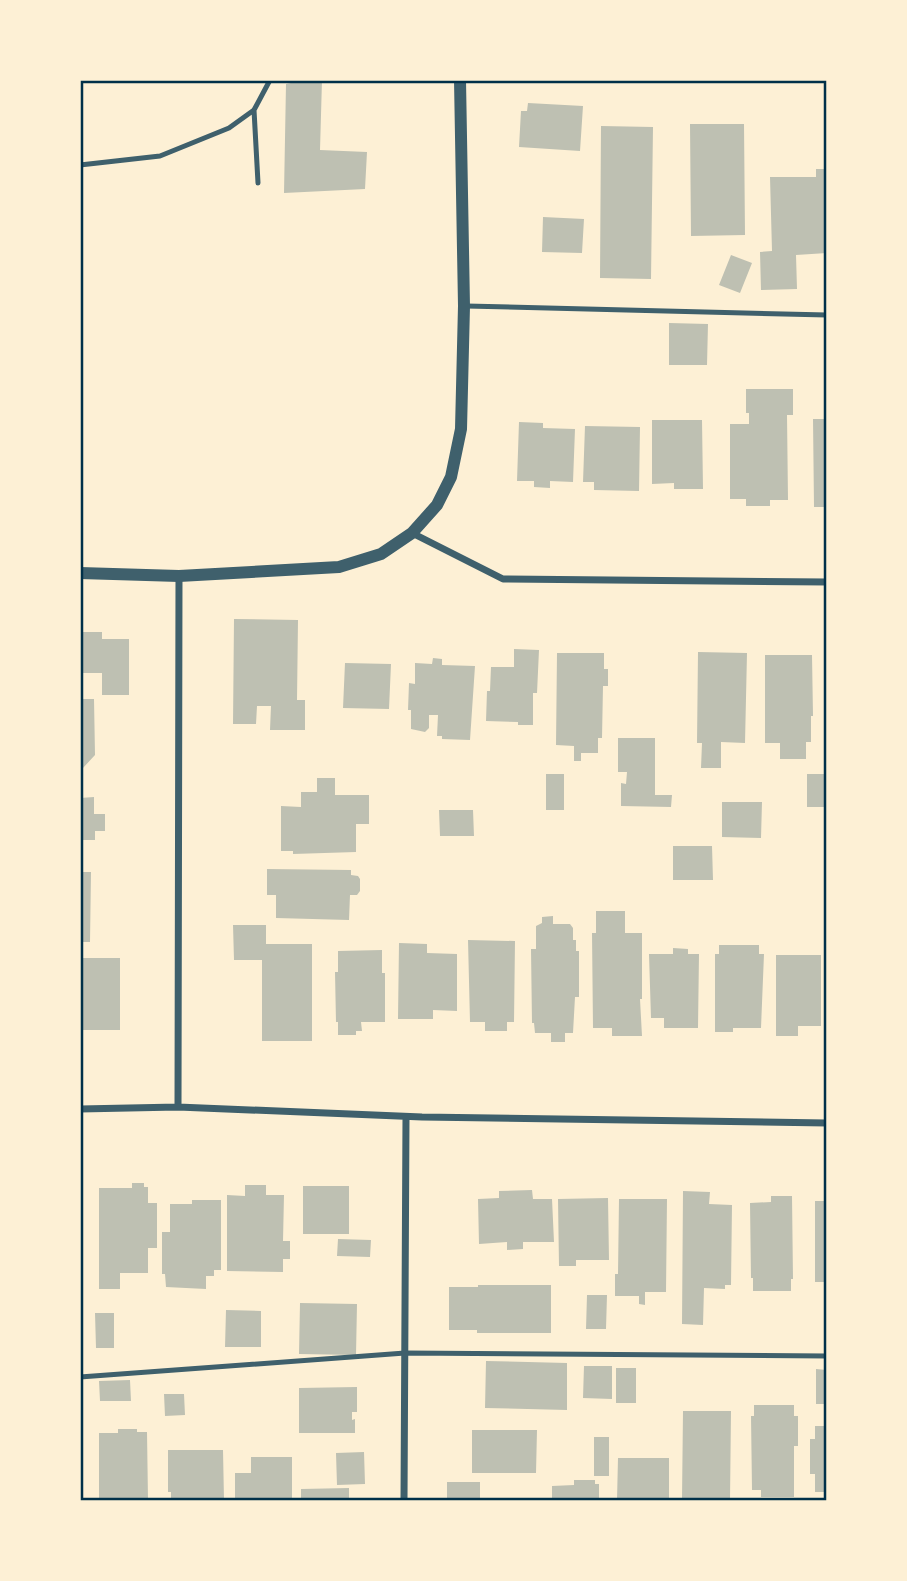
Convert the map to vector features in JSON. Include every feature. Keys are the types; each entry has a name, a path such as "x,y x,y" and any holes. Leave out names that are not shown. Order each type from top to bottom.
{"street":[{"path":"80,573 180,576 339,567 381,554 412,533 438,505 451,477 461,429 464,306 460,80"},
{"path":"412,533 503,579 827,582"},
{"path":"178,1107 180,576"},
{"path":"80,1109 178,1107 406,1117 827,1123"},
{"path":"404,1500 406,1117"}],"lane":[{"path":"80,165 160,156 229,128 254,110 270,80"},
{"path":"254,110 258,183"},
{"path":"464,306 827,315"},
{"path":"80,1377 405,1353 827,1356"}],"building":[{"path":"322,80 320,150 367,152 365,189 284,193 286,84"},
{"path":"528,103 583,106 580,151 519,147 521,111 527,111"},
{"path":"690,124 744,124 745,235 691,236"},
{"path":"601,126 653,127 651,279 600,278"},
{"path":"816,169 827,169 827,253 796,255 797,289 761,290 760,252 772,251 770,177 816,177"},
{"path":"543,217 584,219 582,253 542,252"},
{"path":"731,255 752,263 740,293 719,285"},
{"path":"669,323 708,324 707,365 669,365"},
{"path":"746,389 793,389 793,415 787,415 788,500 770,500 770,506 746,506 746,499 730,499 730,424 749,424"},
{"path":"813,419 827,419 827,507 814,507"},
{"path":"652,420 702,420 703,489 674,489 674,483 652,484"},
{"path":"519,422 543,423 543,428 575,429 573,482 550,481 550,488 534,487 534,481 517,481"},
{"path":"585,426 640,427 639,491 594,490 594,482 583,482"},
{"path":"234,619 298,620 297,700 305,700 305,730 270,730 271,706 257,706 256,724 233,724"},
{"path":"80,632 102,632 102,639 129,639 129,695 102,695 102,673 80,673"},
{"path":"514,649 539,650 537,693 533,693 533,725 486,721 491,667 514,667"},
{"path":"698,652 747,653 745,743 721,742 721,768 701,768 702,743 697,743"},
{"path":"557,653 604,653 604,669 608,669 608,686 603,686 602,738 598,738 598,753 581,753 581,761 574,761 574,746 556,745"},
{"path":"765,655 812,655 813,716 811,742 806,742 806,759 780,759 780,743 765,743"},
{"path":"433,658 442,659 442,665 475,666 470,740 442,739 442,736 437,736 438,715 429,715 429,728 425,732 411,729 411,710 408,710 409,683 415,684 415,663 432,664"},
{"path":"345,663 391,664 389,709 343,708"},
{"path":"80,699 94,699 95,755 83,768 80,768"},
{"path":"618,738 655,738 655,795 672,795 671,807 621,806 621,783 626,784 627,772 618,772"},
{"path":"546,774 564,774 564,810 546,810"},
{"path":"807,774 827,774 827,807 807,807"},
{"path":"317,778 335,778 335,795 369,795 369,824 356,824 356,852 293,854 293,851 281,851 281,806 301,807 301,792 317,792"},
{"path":"94,797 94,814 105,814 105,831 95,831 95,840 80,840 80,798"},
{"path":"722,802 762,802 761,838 722,837"},
{"path":"439,810 473,810 474,836 440,836"},
{"path":"673,846 712,846 713,880 673,880"},
{"path":"267,869 351,870 351,875 360,879 360,891 357,895 350,895 349,920 276,918 276,895 267,895"},
{"path":"80,872 91,872 90,942 80,942"},
{"path":"596,911 625,911 625,933 642,933 642,1036 612,1036 612,1028 593,1028 592,933 596,933"},
{"path":"553,916 553,924 570,924 573,928 573,940 576,940 576,951 579,951 579,997 575,997 573,1033 565,1033 565,1042 551,1042 551,1033 535,1033 532,1023 531,949 536,949 536,926 542,923 542,917"},
{"path":"233,925 266,925 266,944 312,944 312,1041 262,1041 262,960 234,960"},
{"path":"468,940 515,941 514,1022 507,1022 507,1031 485,1031 485,1022 470,1022"},
{"path":"399,943 427,944 427,953 457,954 457,1011 433,1010 433,1019 398,1019"},
{"path":"719,945 759,945 759,954 764,954 761,1028 733,1028 733,1032 715,1032 715,954 719,954"},
{"path":"673,948 688,949 688,954 699,954 698,1028 664,1028 664,1018 651,1018 649,954 673,954"},
{"path":"382,950 385,1022 361,1022 362,1031 356,1031 356,1035 338,1035 335,972 338,972 338,951"},
{"path":"776,955 821,955 821,1026 798,1026 798,1036 776,1036"},
{"path":"80,958 120,958 120,1030 80,1030"},
{"path":"132,1183 144,1183 144,1187 148,1187 148,1203 157,1203 157,1248 148,1248 148,1273 120,1273 120,1289 99,1289 99,1188 132,1188"},
{"path":"245,1185 266,1185 266,1195 284,1195 283,1241 290,1241 290,1259 283,1259 283,1272 227,1271 227,1195 245,1196"},
{"path":"303,1186 349,1186 349,1234 303,1234"},
{"path":"532,1190 533,1199 552,1199 554,1242 523,1242 523,1249 507,1250 507,1242 479,1244 478,1199 499,1198 499,1191"},
{"path":"683,1191 710,1192 709,1204 732,1205 731,1285 725,1285 725,1289 704,1288 703,1325 682,1324"},
{"path":"771,1196 792,1196 791,1291 753,1291 750,1203 771,1202"},
{"path":"608,1198 609,1260 576,1260 576,1266 559,1266 558,1199"},
{"path":"619,1199 667,1199 666,1292 645,1292 645,1305 639,1304 639,1296 615,1296"},
{"path":"192,1200 221,1200 221,1270 214,1270 214,1276 206,1276 206,1289 166,1287 165,1274 162,1274 162,1232 170,1232 170,1204 192,1204"},
{"path":"815,1201 827,1201 827,1282 815,1282"},
{"path":"338,1239 371,1240 370,1257 337,1256"},
{"path":"551,1285 551,1333 477,1333 477,1330 449,1330 449,1287"},
{"path":"587,1295 607,1295 606,1329 586,1329"},
{"path":"300,1303 357,1304 356,1355 299,1354"},
{"path":"226,1310 261,1311 261,1347 225,1347"},
{"path":"95,1313 114,1313 114,1348 96,1348"},
{"path":"486,1361 567,1363 567,1410 485,1408"},
{"path":"584,1366 612,1366 612,1399 583,1398"},
{"path":"616,1368 636,1368 636,1403 616,1403"},
{"path":"816,1369 827,1370 827,1404 816,1404"},
{"path":"130,1380 131,1401 100,1401 99,1381"},
{"path":"357,1387 357,1412 352,1412 355,1433 299,1433 299,1388"},
{"path":"164,1394 184,1394 185,1415 165,1416"},
{"path":"754,1405 794,1405 794,1416 798,1416 798,1446 794,1446 794,1497 761,1497 761,1490 752,1490 751,1416 754,1416"},
{"path":"683,1411 731,1411 730,1500 682,1499"},
{"path":"815,1426 827,1426 827,1492 815,1492 815,1474 810,1474 810,1439 815,1439"},
{"path":"118,1429 147,1432 148,1500 99,1500 99,1433 118,1433"},
{"path":"472,1430 537,1430 536,1473 472,1473"},
{"path":"594,1437 609,1437 609,1476 594,1476"},
{"path":"168,1450 223,1450 224,1500 171,1500 171,1492 168,1492"},
{"path":"364,1452 365,1484 337,1485 336,1453"},
{"path":"251,1457 292,1457 292,1500 235,1500 235,1473 251,1473"},
{"path":"618,1458 669,1458 669,1500 617,1500"},
{"path":"574,1480 595,1480 595,1484 599,1484 599,1500 552,1500 552,1486 574,1485"},
{"path":"447,1482 480,1482 480,1500 447,1500"},
{"path":"349,1488 349,1500 301,1500 301,1489"}]}
